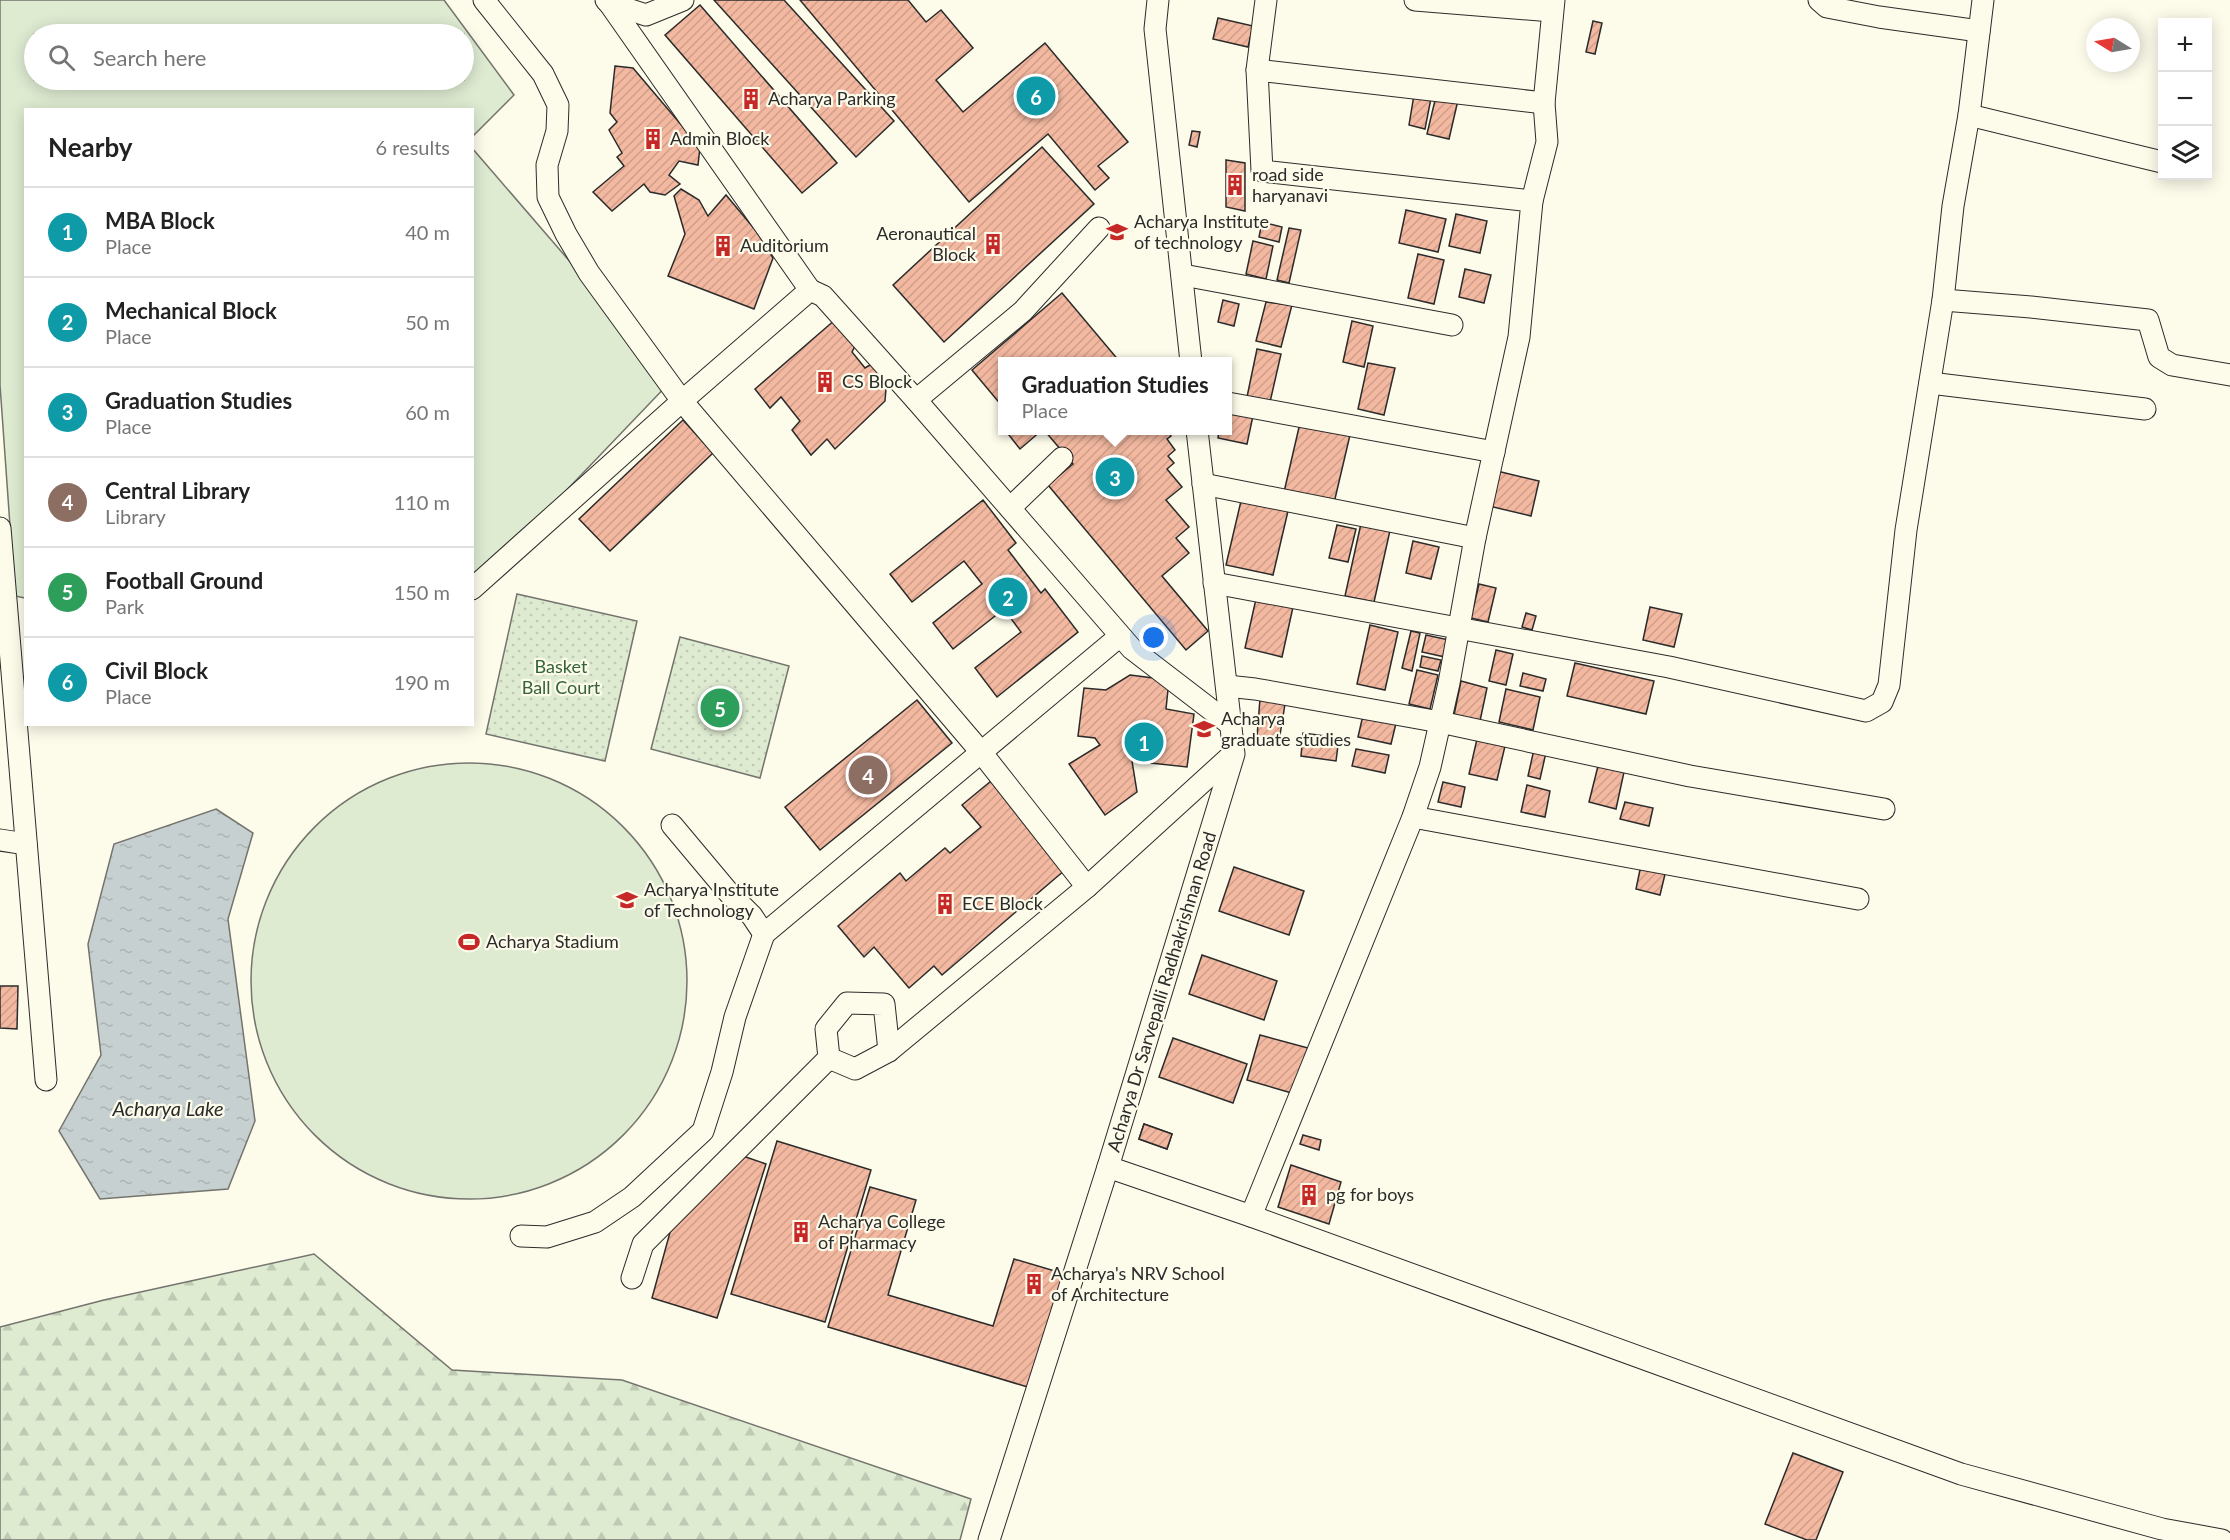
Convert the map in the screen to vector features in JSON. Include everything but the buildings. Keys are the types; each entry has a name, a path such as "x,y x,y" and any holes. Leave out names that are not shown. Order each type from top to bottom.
{"street":[{"path":"484,0 543,74 558,105 557,131 547,165 548,196 566,234 589,273 682,401 981,752 1088,887"},
{"path":"608,1 646,15 682,0"},
{"path":"1158,0 1155,28 1191,357"},
{"path":"1266,0 1257,70 1262,171 1532,201"},
{"path":"1251,1216 1413,817 1430,766 1518,337 1532,201 1547,142 1544,103 1553,5 1415,0"},
{"path":"1819,0 1827,7 1979,31"},
{"path":"1214,583 1669,667 1866,711 1882,702 1889,686 1906,530 1943,300 1953,206 1969,116 1983,0"},
{"path":"608,1 810,290 823,296 1132,649 1231,725"},
{"path":"1257,70 1544,103"},
{"path":"1969,116 2158,161"},
{"path":"916,400 1023,311 1099,228"},
{"path":"1183,275 1452,325"},
{"path":"474,587 810,290"},
{"path":"1943,300 2148,320 2159,357 2172,365 2230,375"},
{"path":"1930,383 2145,409"},
{"path":"1232,404 1494,452"},
{"name":"Acharya Dr Sarvepalli Radhakrishnan Road","path":"989,1540 1108,1167 1234,754 1198,435"},
{"path":"1010,508 1062,458"},
{"path":"1203,484 1475,538"},
{"path":"0,528 11,605 26,844 46,1080"},
{"path":"521,1236 547,1237 595,1222 632,1197 703,1131 722,1072 735,1017 764,934 1120,636"},
{"path":"1227,686 1440,722 1690,776 1884,809"},
{"path":"829,1058 855,1069 889,1051 1088,887 1234,754"},
{"path":"1413,817 1858,899"},
{"path":"672,825 729,893 752,916 764,934"},
{"path":"0,840 26,844"},
{"path":"829,1058 825,1029 847,1003 884,1004 889,1051"},
{"path":"632,1278 644,1244 829,1058"},
{"path":"1108,1167 1251,1216 1961,1474 2162,1529 2222,1540"}],"green space":[{"path":"0,0 444,0 462,24 24,24 24,90 474,90 474,41 514,95 474,135 474,108 24,108 24,598 15,596 0,385"},
{"path":"474,150 672,380 474,587"},
{"name":"Basket Ball Court","path":"517,594 637,621 605,761 486,734"},
{"path":"680,637 789,666 760,778 651,749"},
{"name":"Acharya Stadium","path":"469,763 511,767 552,780 590,800 623,827 650,860 670,898 683,939 687,981 683,1023 670,1064 650,1102 623,1135 590,1162 552,1182 511,1195 469,1199 427,1195 386,1182 348,1162 315,1135 288,1102 268,1064 255,1023 251,981 255,939 268,898 288,860 315,827 348,800 386,780 427,767"},
{"path":"314,1254 452,1370 622,1380 971,1499 960,1540 0,1540 0,1327 104,1300"}],"water":[{"name":"Acharya Lake","path":"216,809 253,833 228,919 255,1121 228,1189 100,1199 59,1131 101,1055 88,944 114,844"}],"place":[{"name":"Civil Block","path":"1036,96"},
{"name":"Acharya Parking","path":"751,99"},
{"name":"Admin Block","path":"653,139"},
{"name":"road side haryanavi","path":"1235,185"},
{"name":"Acharya Institute of technology","path":"1117,232"},
{"name":"Aeronautical Block","path":"993,244"},
{"name":"Auditorium","path":"723,246"},
{"name":"CS Block","path":"825,382"},
{"name":"Graduation Studies","path":"1115,477"},
{"name":"Mechanical Block","path":"1008,597"},
{"name":"Football Ground","path":"720,708"},
{"name":"Acharya graduate studies","path":"1204,729"},
{"name":"MBA Block","path":"1144,742"},
{"name":"Central Library","path":"868,775"},
{"name":"Acharya Institute of Technology","path":"627,900"},
{"name":"ECE Block","path":"945,904"},
{"name":"Acharya Stadium","path":"469,942"},
{"name":"pg for boys","path":"1309,1195"},
{"name":"Acharya College of Pharmacy","path":"801,1232"},
{"name":"Acharya's NRV School of Architecture","path":"1034,1284"}]}
